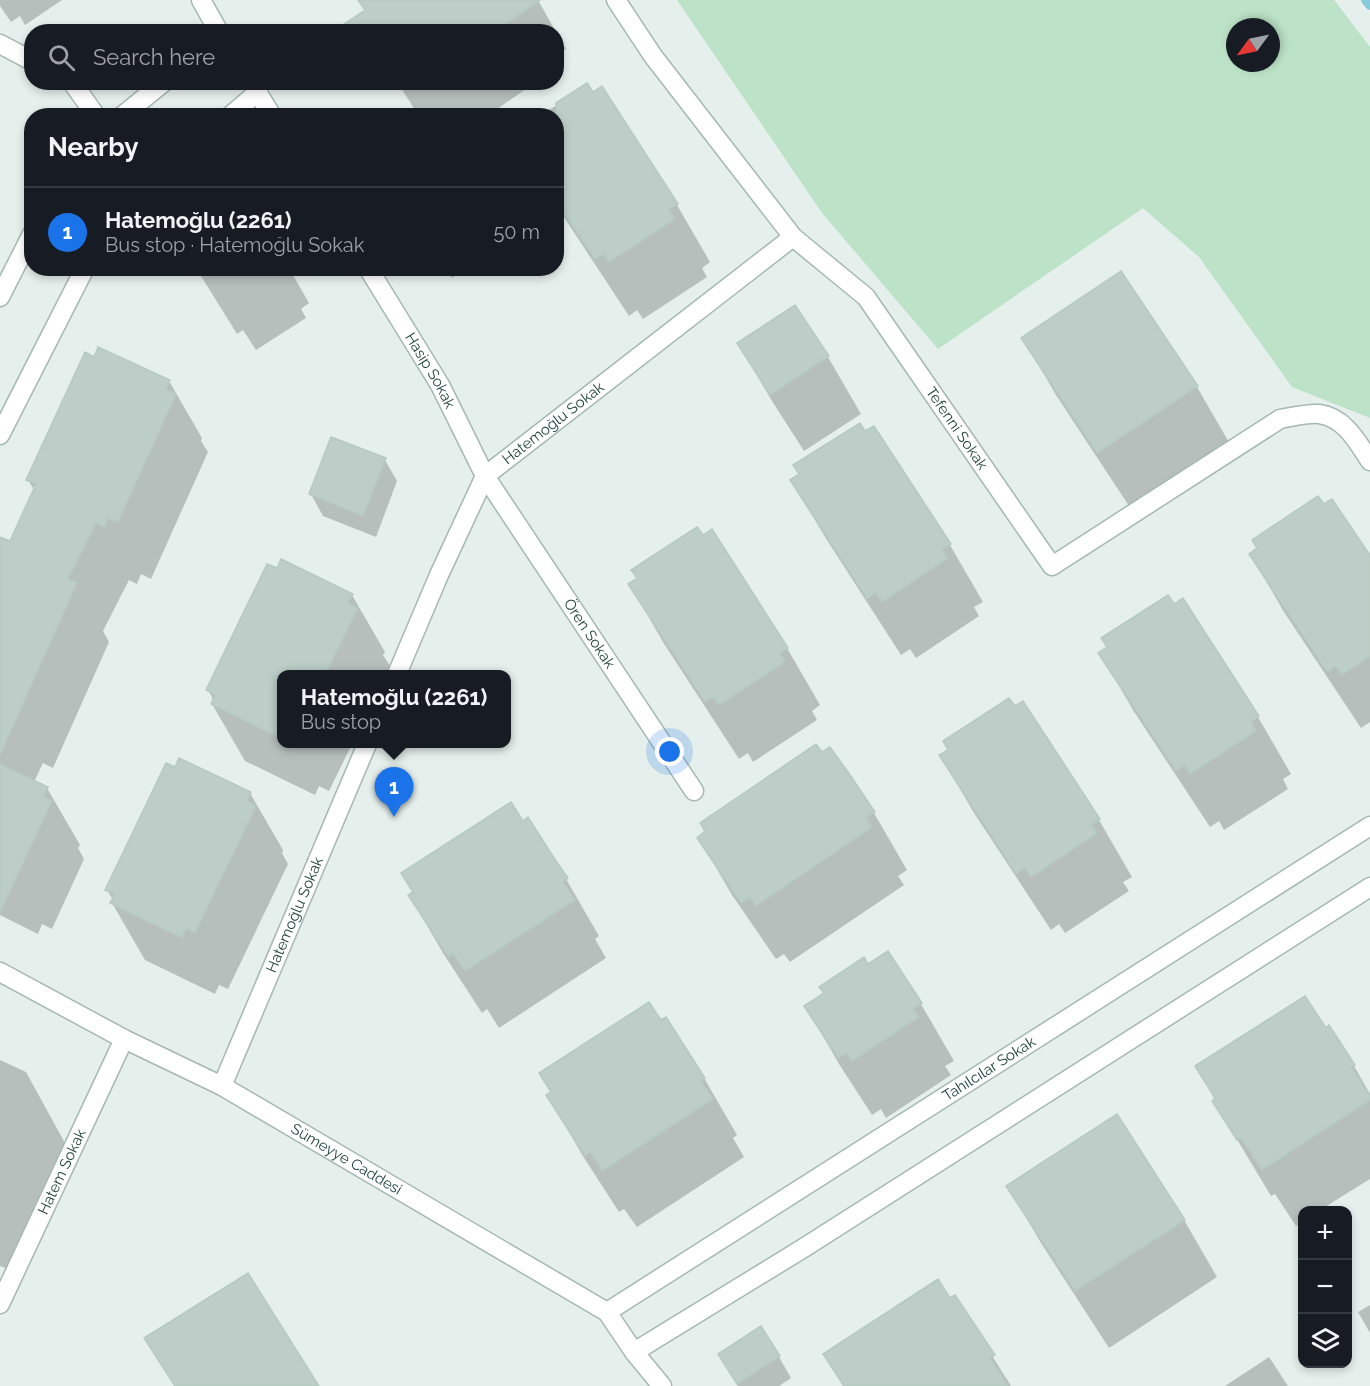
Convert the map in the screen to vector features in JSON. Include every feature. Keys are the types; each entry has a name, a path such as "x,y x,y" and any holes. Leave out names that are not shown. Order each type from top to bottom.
{"street":[{"path":"201,0 214,24"},
{"name":"Tefenni Sokak","path":"616,0 653,56 793,237 866,297 1052,566 1280,419 1317,414 1335,418 1353,435 1370,461"},
{"path":"0,44 24,57"},
{"path":"78,90 90,108"},
{"path":"132,108 154,90"},
{"path":"237,108 252,90"},
{"path":"257,90 267,108"},
{"name":"Hatemoğlu Sokak","path":"399,670 439,575 485,476 793,237"},
{"path":"0,297 24,250"},
{"path":"0,435 81,276"},
{"name":"Hasip Sokak","path":"373,276 440,385 485,476"},
{"name":"Ören Sokak","path":"485,476 694,791"},
{"name":"Hatemoğlu Sokak","path":"222,1086 365,748"},
{"name":"Tahılcılar Sokak","path":"607,1312 1370,826"},
{"path":"634,1352 802,1250 1370,887"},
{"name":"Sümeyye Caddesi","path":"0,972 124,1039 222,1086 607,1312 634,1352 662,1386"},
{"name":"Hatem Sokak","path":"0,1304 124,1039"}],"green space":[{"path":"677,0 1334,0 1370,47 1370,418 1292,387 1199,257 1143,208 938,349 822,213"}],"building":[{"path":"358,0 540,0 506,24 344,24 365,10"},
{"path":"587,83 593,92 602,86 678,204 669,210 675,219 609,262 603,254 595,259 564,213 564,108 556,108 556,103"},
{"path":"1121,271 1198,386 1097,453 1021,338"},
{"path":"795,305 829,356 770,395 737,343"},
{"path":"98,347 170,380 166,389 176,394 118,522 108,518 104,527 96,523 68,579 77,583 0,755 0,537 10,541 36,484 26,480 85,352 94,357"},
{"path":"860,423 865,431 874,426 951,544 942,549 948,558 882,602 876,593 867,599 790,480 799,474 793,465"},
{"path":"331,437 386,458 363,516 309,494"},
{"path":"1318,496 1324,504 1332,499 1370,555 1370,656 1342,675 1336,666 1327,672 1249,554 1257,548 1252,540"},
{"path":"697,527 703,535 712,529 788,648 780,653 785,662 719,705 714,697 705,702 628,584 637,578 631,570"},
{"path":"281,559 353,594 348,603 358,608 327,670 277,670 277,737 211,704 215,695 206,690 267,564 277,568"},
{"path":"1168,595 1174,604 1183,598 1259,716 1251,722 1256,731 1190,774 1185,765 1176,771 1098,653 1107,647 1101,638"},
{"path":"1009,698 1015,706 1023,701 1100,819 1091,825 1097,833 1031,877 1025,868 1016,874 939,755 948,750 943,741"},
{"path":"816,744 822,752 830,747 875,812 866,818 872,827 756,906 750,897 741,903 697,838 705,831 700,823"},
{"path":"179,758 251,792 247,801 256,806 195,933 186,928 182,938 110,903 115,894 105,890 166,763 175,767"},
{"path":"0,764 48,787 43,796 52,801 0,912"},
{"path":"511,802 523,821 528,817 568,878 563,882 575,900 465,971 453,953 448,956 408,895 413,892 401,873"},
{"path":"888,951 922,1003 913,1009 919,1017 852,1061 847,1053 838,1058 804,1006 824,993 819,987 864,957 868,964"},
{"path":"1305,996 1326,1028 1329,1025 1355,1065 1351,1067 1370,1096 1370,1100 1262,1170 1241,1138 1237,1140 1212,1101 1215,1098 1195,1066"},
{"path":"649,1002 661,1020 666,1017 705,1078 701,1081 713,1099 602,1171 590,1152 585,1156 546,1095 551,1092 539,1073"},
{"path":"1117,1114 1185,1220 1075,1291 1006,1186"},
{"path":"248,1273 319,1386 175,1386 144,1338"},
{"path":"938,1279 950,1298 955,1295 995,1355 990,1358 1008,1386 844,1386 823,1354"},
{"path":"761,1326 780,1356 737,1384 718,1354"}],"waterway":[{"path":"1366,0 1370,5"}],"place":[{"name":"Hatemoğlu (2261)","path":"394,817"}]}
